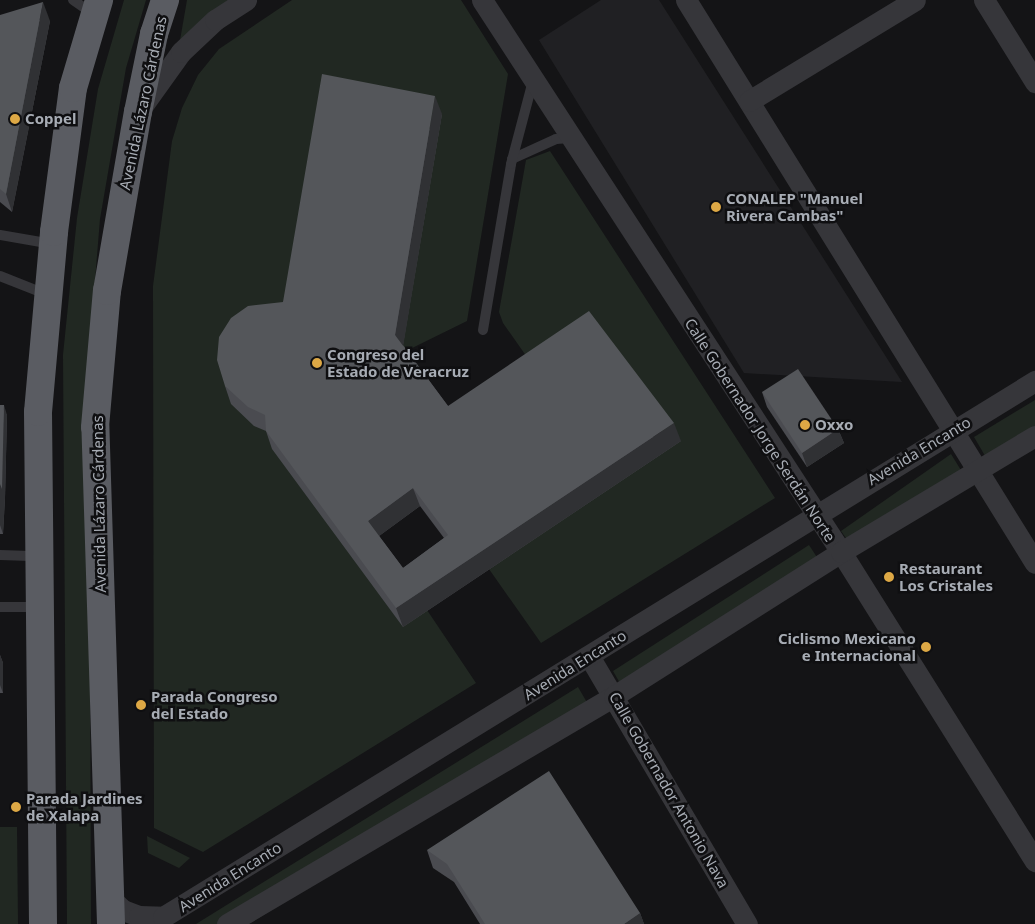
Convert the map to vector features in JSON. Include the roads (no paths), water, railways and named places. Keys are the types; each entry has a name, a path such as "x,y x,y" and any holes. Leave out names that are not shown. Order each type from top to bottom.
{"highway":[{"name":"Avenida Lázaro Cárdenas","path":"111,912 95,427 107,290 138,112 154,34 165,0"},
{"path":"43,924 38,412 53,244 74,88 89,5"}],"street":[{"path":"138,112 181,52 215,20 246,0"},
{"name":"Calle Gobernador Jorge Serdán Norte","path":"482,0 534,77 570,138 814,515 840,552 1035,861"},
{"path":"686,0 750,101 951,431 1035,563"},
{"path":"750,101 915,0"},
{"path":"984,0 1035,82"},
{"name":"Avenida Encanto","path":"111,912 123,910 140,916 164,917 1035,380"},
{"path":"227,924 614,696 840,552 978,472 1035,436"},
{"name":"Calle Gobernador Antonio Nava","path":"589,656 747,924"}],"lane":[{"path":"482,330 512,159 534,77"},
{"path":"512,159 539,146 570,138"},
{"path":"0,235 53,244"},
{"path":"0,276 48,295"},
{"path":"0,555 40,556"},
{"path":"0,607 40,608"}],"place":[{"name":"Coppel","path":"15,119"},
{"name":"CONALEP \"Manuel Rivera Cambas\"","path":"716,207"},
{"name":"Congreso del Estado de Veracruz","path":"317,363"},
{"name":"Oxxo","path":"805,425"},
{"name":"Restaurant Los Cristales","path":"889,577"},
{"name":"Ciclismo Mexicano e Internacional","path":"926,647"},
{"name":"Parada Congreso del Estado","path":"141,705"},
{"name":"Parada Jardines de Xalapa","path":"16,807"}]}
